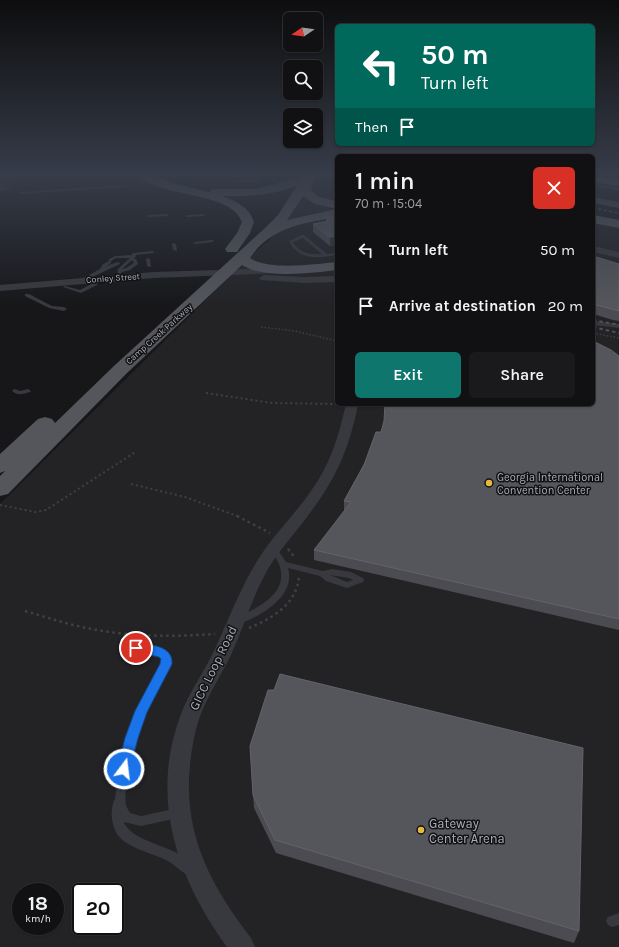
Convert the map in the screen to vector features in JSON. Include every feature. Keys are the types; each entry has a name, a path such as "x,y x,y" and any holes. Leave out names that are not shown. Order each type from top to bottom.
{"main road":[{"path":"246,217 247,226 238,252 247,263 259,266 302,268 335,266"},
{"name":"Camp Creek Parkway","path":"0,489 126,364 226,272 238,252 266,223 280,217"},
{"path":"266,223 293,222 316,217"},
{"path":"595,219 615,224"},
{"name":"Camp Creek Parkway","path":"0,466 205,273 238,252"}],"street":[{"path":"595,249 617,253"},
{"path":"605,262 617,253"},
{"path":"226,272 301,270 335,266"},
{"path":"226,272 278,279 335,278"},
{"name":"Conley Street","path":"0,288 72,283 100,275 226,272"},
{"name":"GICC Loop Road","path":"242,947 222,922 202,887 187,852 178,813 176,779 182,747 191,715 253,583 279,551 332,468 346,434 352,406"}],"lane":[{"path":"326,255 303,236 291,241 301,252 306,255 326,255 335,254"},
{"path":"194,243 211,241"},
{"path":"174,244 175,250"},
{"path":"72,283 81,292 94,284 105,265 126,256 134,257 152,252"},
{"path":"121,274 136,263 134,257"},
{"path":"148,259 149,266"},
{"path":"100,275 115,260"},
{"path":"27,295 51,307 64,309"},
{"path":"595,323 619,326"},
{"path":"15,391 20,393 28,391"},
{"path":"279,551 299,568 323,574"},
{"path":"234,626 275,600 283,589 286,578 279,551"},
{"path":"136,648 156,650 163,653 167,658 166,664 141,711 132,738 124,769 117,811 119,825 125,836 135,843 176,859 190,871 202,887"},
{"path":"120,796 121,809 127,818 141,821 178,813"}],"path":[{"path":"261,327 301,332 335,340"},
{"path":"595,333 619,338"},
{"path":"206,393 272,403 335,404"},
{"path":"0,505 35,512 46,510 137,451"},
{"path":"25,611 77,626 116,633 203,635 234,626 259,624 286,606 296,592 300,578 299,568 292,554 279,551 260,527 212,505 176,494 131,484"}],"shaded area":[{"path":"286,217 335,217 335,406 595,406 595,221 619,226 619,947 0,947 0,504 249,257 269,241"}],"building":[{"path":"335,217 335,236 330,237 313,224 329,221 326,219"},
{"path":"595,257 619,264 619,311 595,305"},
{"name":"Georgia International Convention Center","path":"595,342 619,356 619,619 314,550 351,502 344,501 364,465 376,432 381,432 384,421 385,406 595,406"},
{"name":"Gateway Center Arena","path":"280,674 583,748 579,931 275,840 253,795 250,746 268,690 274,690"}],"railway":[{"path":"595,320 619,325"},
{"path":"595,327 619,333"}],"place":[{"name":"Georgia International Convention Center","path":"489,483"},
{"name":"Gateway Center Arena","path":"421,830"}],"route":[{"path":"124,769 141,711 166,664 167,658 163,653 156,650 136,648"}]}
